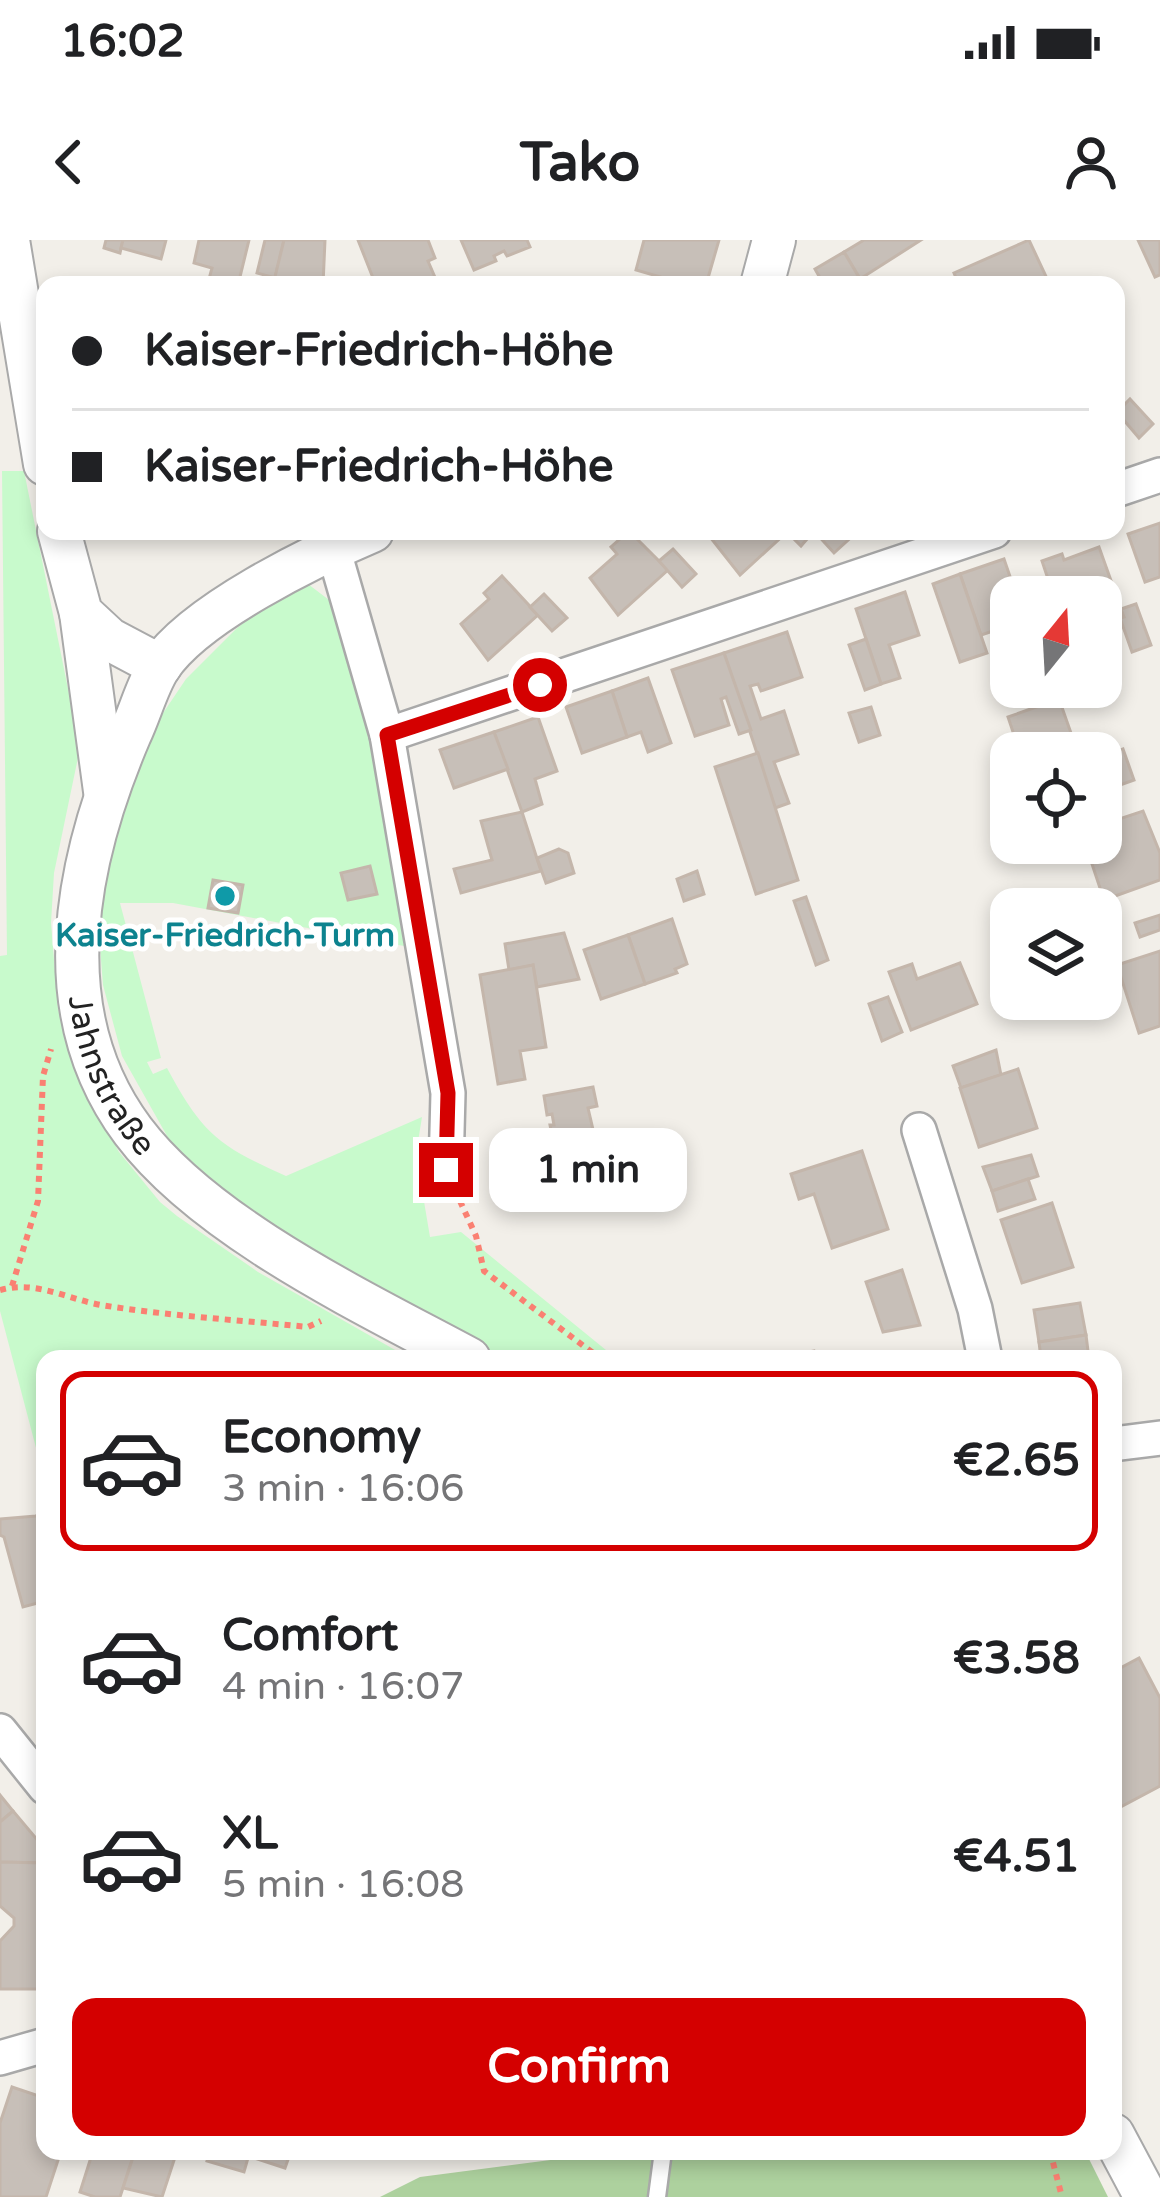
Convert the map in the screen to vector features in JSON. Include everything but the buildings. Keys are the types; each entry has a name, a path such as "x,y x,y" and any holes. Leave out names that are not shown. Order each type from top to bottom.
{"street":[{"path":"8,240 36,410"},
{"path":"764,276 774,240"},
{"path":"1125,487 1160,475"},
{"path":"61,540 81,613 105,792"},
{"name":"Jahnstraße","path":"351,540 281,574 207,622 160,666 105,792 80,892 75,971 97,1069 133,1130 183,1186 250,1233 453,1350"},
{"path":"353,540 387,735 428,1027 448,1093 446,1170"},
{"path":"387,735 967,540"},
{"path":"81,613 109,639 160,666"},
{"path":"919,1130 975,1309 983,1350"},
{"path":"1122,1443 1160,1438"},
{"path":"0,1731 36,1776"},
{"path":"0,2058 36,2048"},
{"path":"1122,2152 1146,2197"}],"lane":[{"path":"657,2197 662,2160"}],"path":[{"path":"12,1286 38,1201 43,1076 56,1034"},
{"path":"446,1170 476,1236 484,1271 590,1350"},
{"path":"0,1290 12,1286 61,1292 97,1304 308,1327 364,1301"},
{"path":"1052,2160 1062,2197"}],"green space":[{"path":"2,471 24,471 80,748 54,873 51,923 58,1009 86,1093 119,1152 160,1202 258,1272 395,1350 36,1350 36,1448 0,1311 0,956 7,955"},
{"path":"308,584 333,603 371,718 374,767 404,946 173,903 120,903 161,1058 147,1062 153,1074 167,1068 214,1135 286,1176 422,1117 416,1154 430,1237 461,1232 606,1350 487,1350 278,1230 225,1193 171,1143 122,1056 103,985 99,935 110,836 157,722 186,679 276,597"},
{"path":"551,2160 1090,2160 1108,2197 380,2197 420,2177"}],"place":[{"name":"Kaiser-Friedrich-Turm","path":"225,896"}],"route":[{"path":"446,1170 448,1093 387,735 540,685"}]}
